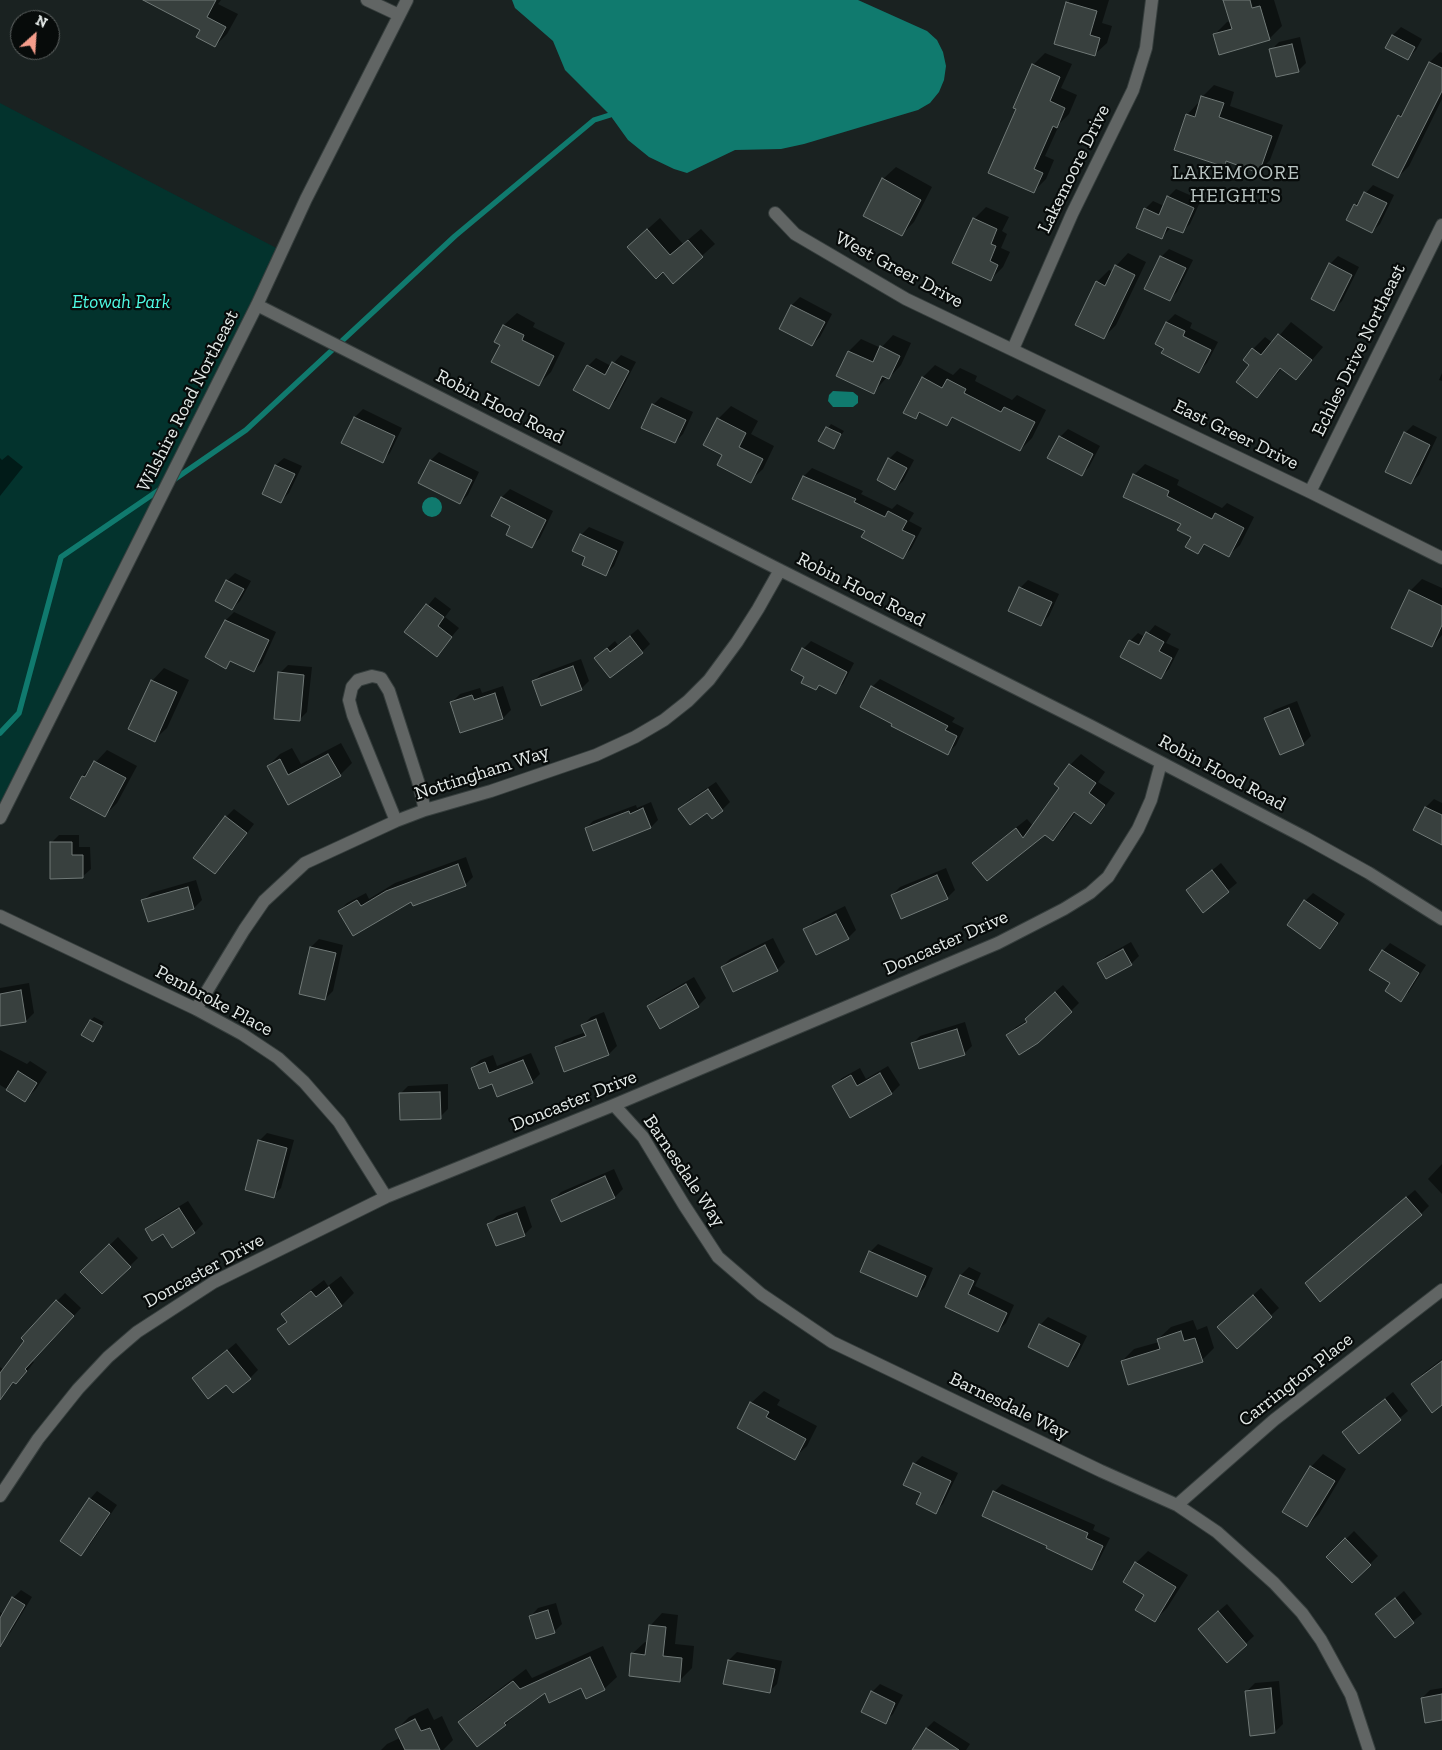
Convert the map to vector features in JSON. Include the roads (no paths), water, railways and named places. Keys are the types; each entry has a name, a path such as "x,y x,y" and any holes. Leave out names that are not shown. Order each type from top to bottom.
{"street":[{"path":"367,0 399,15"},
{"name":"Wilshire Road Northeast","path":"0,818 257,305 306,199 407,0"},
{"name":"Lakemoore Drive","path":"1013,349 1072,214 1133,90 1146,48 1152,0"},
{"name":"West Greer Drive","path":"775,213 795,234 906,299 1013,349"},
{"name":"Echles Drive Northeast","path":"1310,492 1442,225"},
{"name":"Robin Hood Road","path":"257,305 1074,717 1314,842 1369,873 1442,919"},
{"name":"East Greer Drive","path":"1013,349 1310,492 1442,558"},
{"name":"Nottingham Way","path":"196,1009 244,930 264,902 305,863 396,821 425,810 491,791 596,755 635,737 664,720 688,701 709,680 737,642 780,570"},
{"path":"396,821 353,715 349,700 352,688 358,680 372,676 381,678 389,691 418,781 425,810"},
{"name":"Doncaster Drive","path":"0,1496 38,1439 78,1389 108,1357 137,1332 214,1282 386,1197 614,1105 998,943 1064,909 1090,893 1108,877 1138,830 1151,800 1161,763"},
{"name":"Pembroke Place","path":"0,916 196,1009 242,1034 278,1058 304,1082 338,1122 386,1197"},
{"name":"Barnesdale Way","path":"614,1105 643,1137 718,1257 761,1294 832,1342 1177,1505 1217,1532 1274,1583 1302,1613 1321,1640 1351,1695 1369,1750"},
{"name":"Carrington Place","path":"1177,1505 1274,1420 1442,1290"}],"waterway":[{"path":"172,481 246,430 455,236 594,120 610,115"},
{"path":"0,733 19,713 61,557 162,488"}],"district":[{"name":"LAKEMOORE HEIGHTS","path":"1236,184"}],"park label":[{"name":"Etowah Park","path":"121,303"}]}
